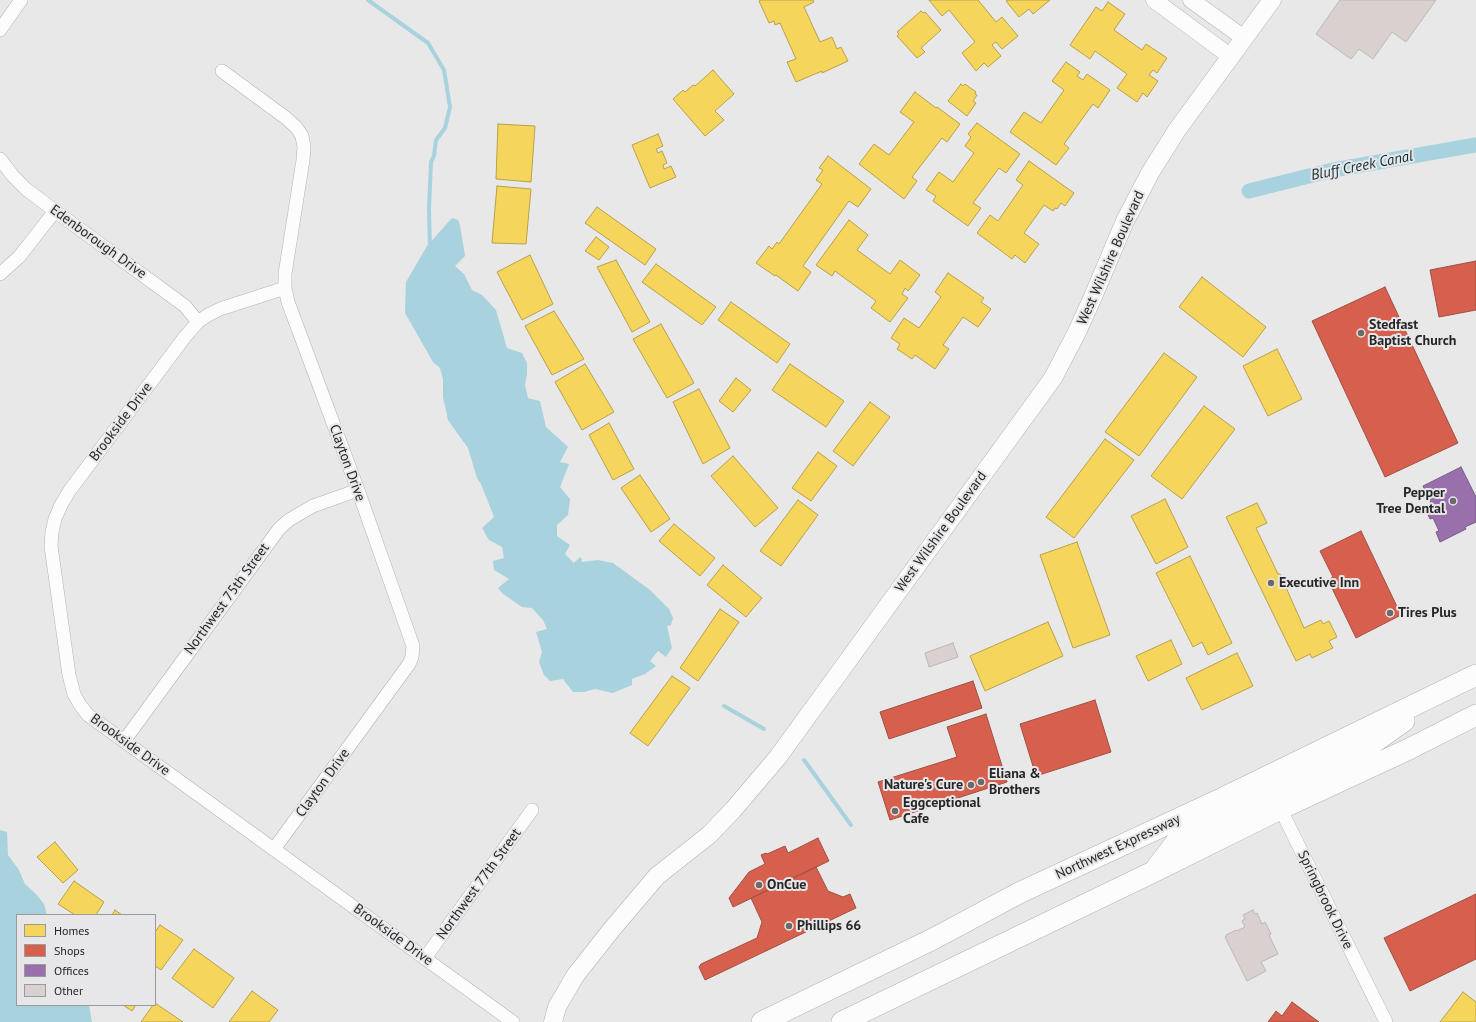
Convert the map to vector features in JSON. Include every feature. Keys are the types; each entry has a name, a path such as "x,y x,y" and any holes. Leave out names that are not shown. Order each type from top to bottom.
{"highway":[{"name":"Northwest Expressway","path":"842,1022 1153,872 1273,793 1448,689 1476,675"},
{"name":"Northwest Expressway","path":"762,1022 933,939 1019,893 1273,793 1409,749 1476,716"}],"main road":[{"name":"West Wilshire Boulevard","path":"553,1022 556,1007 575,976 634,903 657,876 709,835 733,810 778,757 1053,378 1076,334 1125,221 1150,174 1177,130 1272,0"}],"street":[{"path":"0,30 21,0"},
{"path":"1154,0 1231,57"},
{"path":"1191,0 1244,38"},
{"name":"Clayton Drive","path":"222,71 286,118 296,127 302,136 304,147 303,160 287,256 285,288 288,302 358,490 413,646 412,656 408,664 274,849"},
{"name":"Edenborough Drive","path":"0,159 13,176 55,211 185,306 198,322"},
{"path":"0,274 19,257 55,211"},
{"name":"Brookside Drive","path":"285,288 220,309 198,322 184,338 70,490 58,512 52,532 52,560 69,675 74,694 88,715 513,1022"},
{"name":"Northwest 75th Street","path":"124,741 279,529 290,520 313,506 358,490"},
{"name":"Springbrook Drive","path":"1273,793 1386,1022"},
{"name":"Northwest 77th Street","path":"425,958 532,810"}],"water":[{"path":"453,218 458,220 460,225 465,256 455,266 464,274 472,290 482,295 496,310 507,348 522,353 527,363 525,385 528,398 540,401 546,427 568,447 560,462 569,464 560,487 570,499 568,515 557,525 557,536 570,545 565,554 574,563 580,557 582,559 581,562 598,560 613,563 650,590 669,609 673,618 671,625 667,626 672,648 666,657 658,651 650,661 656,666 645,674 632,679 632,685 613,693 595,689 584,692 573,692 563,679 550,681 544,675 539,662 542,652 536,632 547,629 543,620 532,608 522,607 503,594 498,588 509,579 494,570 493,561 504,558 502,547 489,540 482,528 494,517 481,484 477,478 468,448 448,420 443,397 443,379 440,368 433,362 405,313 406,282 427,246"},
{"path":"0,830 7,832 8,855 19,870 25,884 44,904 47,914 16,914 16,1006 89,1006 92,1022 0,1022"}],"building: Homes":[{"path":"813,0 814,2 804,7 820,42 832,37 837,49 841,47 848,61 822,73 822,71 796,82 787,62 796,59 780,23 775,25 774,21 769,23 759,1"},
{"path":"929,0 978,0 996,22 1002,17 1018,36 1002,49 996,42 992,45 1001,56 988,67 984,63 976,71 962,53 975,42 949,10 942,16"},
{"path":"1050,0 1033,14 1029,9 1019,17 1006,1"},
{"path":"1108,2 1125,14 1114,30 1142,50 1146,44 1167,58 1157,73 1153,70 1149,75 1158,81 1147,97 1143,93 1137,102 1117,88 1127,74 1095,51 1090,59 1070,45 1096,7 1102,11"},
{"path":"921,11 923,13 925,12 941,30 921,48 925,52 917,58 897,36 899,34 897,32"},
{"path":"1066,62 1080,72 1077,76 1083,80 1087,74 1110,90 1098,108 1093,104 1064,144 1069,148 1056,165 1010,132 1024,112 1041,123 1064,90 1052,81"},
{"path":"713,70 734,94 715,111 724,120 705,136 673,99 683,90 685,92 693,85 695,86"},
{"path":"961,84 963,86 965,84 976,92 975,94 977,95 973,101 976,103 967,116 948,101"},
{"path":"915,92 960,124 947,142 942,138 912,177 917,181 904,199 859,164 874,144 889,155 914,122 900,112"},
{"path":"977,123 1020,154 1006,173 999,168 973,203 981,208 968,226 933,201 936,196 926,190 939,172 953,182 974,153 965,146 971,137 968,134"},
{"path":"498,124 535,126 531,182 496,179"},
{"path":"658,134 663,146 656,149 658,153 662,151 667,163 663,165 664,169 671,166 676,177 650,188 632,145"},
{"path":"828,156 871,189 858,207 849,201 803,266 811,272 798,291 756,263 769,246 772,249 777,242 779,244 822,184 816,180 823,170 819,168"},
{"path":"1029,161 1074,193 1065,206 1061,203 1057,209 1055,208 1053,211 1044,205 1024,233 1039,244 1025,263 1015,255 1012,259 977,233 990,215 998,221 1023,185 1016,180"},
{"path":"497,186 531,189 526,244 492,243"},
{"path":"597,207 656,249 645,265 585,223"},
{"path":"849,220 868,235 857,250 890,274 900,260 920,275 908,291 905,288 902,294 908,298 890,322 871,308 876,301 835,271 832,276 816,265"},
{"path":"596,237 609,247 599,260 585,251"},
{"path":"530,255 553,304 522,320 497,272"},
{"path":"616,260 650,322 632,332 597,267"},
{"path":"656,264 716,307 702,325 642,282"},
{"path":"948,273 984,298 981,302 991,309 978,327 963,317 943,345 949,349 935,369 915,355 912,359 897,349 900,344 891,338 904,318 919,328 941,297 935,292"},
{"path":"1202,277 1266,327 1243,357 1179,307"},
{"path":"731,302 790,344 777,363 718,320"},
{"path":"554,311 584,359 552,375 525,326"},
{"path":"661,324 694,383 667,398 633,339"},
{"path":"1277,349 1302,399 1268,416 1243,366"},
{"path":"1164,353 1197,377 1139,456 1105,432"},
{"path":"585,364 614,412 582,430 555,382"},
{"path":"790,364 844,401 826,427 772,390"},
{"path":"736,378 751,390 733,412 719,401"},
{"path":"699,389 730,448 703,464 673,402"},
{"path":"870,402 890,417 853,466 833,451"},
{"path":"1204,406 1235,429 1182,499 1151,476"},
{"path":"609,423 634,469 613,480 589,435"},
{"path":"1105,439 1134,460 1074,538 1046,517"},
{"path":"818,452 837,466 811,501 792,488"},
{"path":"733,456 778,508 755,527 711,476"},
{"path":"640,475 670,519 651,532 621,488"},
{"path":"1165,499 1188,547 1156,564 1131,516"},
{"path":"798,500 818,515 781,566 760,551"},
{"name":"Executive Inn","path":"1257,503 1267,523 1256,528 1278,574 1280,574 1304,628 1321,620 1323,624 1329,621 1337,637 1329,641 1333,648 1312,658 1310,654 1296,661 1226,517"},
{"path":"674,524 715,558 700,576 659,541"},
{"path":"1077,542 1110,635 1073,648 1040,555"},
{"path":"1190,556 1232,643 1208,655 1202,642 1193,647 1156,573"},
{"path":"723,565 762,598 746,617 707,585"},
{"path":"720,609 739,622 698,681 680,668"},
{"path":"1048,622 1063,656 985,691 970,656"},
{"path":"1171,640 1182,664 1148,681 1136,656"},
{"path":"1237,653 1253,686 1202,710 1186,678"},
{"path":"672,676 690,688 648,746 630,733"},
{"path":"55,842 78,870 63,883 37,857"},
{"path":"74,881 104,902 97,914 73,914 58,904"},
{"path":"115,910 121,914 113,914"},
{"path":"160,925 183,940 161,970 156,967 156,931"},
{"path":"194,949 234,978 213,1008 172,978"},
{"path":"252,991 278,1010 269,1022 229,1022"},
{"path":"1463,992 1476,1002 1476,1022 1440,1022"},
{"path":"156,1004 183,1022 141,1022 152,1006 156,1006"},
{"path":"124,1006 135,1006 132,1011"}],"building: Shops":[{"path":"1476,261 1476,310 1439,317 1430,270"},
{"path":"1385,287 1458,443 1385,477 1312,321"},
{"path":"1361,531 1401,615 1356,638 1328,580 1333,577 1320,551"},
{"path":"973,681 982,708 889,739 880,712"},
{"path":"1095,700 1111,752 1036,776 1020,724"},
{"path":"986,714 1007,782 890,820 878,782 957,757 947,727"},
{"name":"OnCue","path":"818,838 829,861 733,907 729,898 749,872 765,864 761,855 785,846 788,853"},
{"name":"Phillips 66","path":"816,867 828,891 843,897 850,894 856,908 705,980 699,967 701,964 757,938 762,922 751,898"},
{"path":"1476,894 1476,959 1410,991 1384,938"},
{"path":"1292,1002 1319,1022 1268,1022 1276,1011 1282,1016"}],"building: Offices":[{"name":"Pepper Tree Dental","path":"1461,467 1476,497 1476,522 1465,527 1466,529 1440,542 1436,532 1439,531 1433,518 1430,519 1425,508 1432,505 1423,486"}],"building: Other":[{"path":"1340,0 1436,0 1406,42 1392,32 1373,59 1359,49 1351,59 1316,34"},
{"path":"953,643 958,657 929,667 925,653"},
{"path":"1253,910 1255,914 1257,913 1262,924 1265,922 1278,954 1261,962 1266,971 1247,981 1225,937 1236,930 1237,931 1245,927 1242,921 1245,919 1243,915"}],"waterway":[{"path":"368,0 428,43 444,70 450,107 445,128 436,140 434,156 431,162 429,209 430,249"},
{"name":"Bluff Creek Canal","path":"1249,191 1333,170 1476,145"},
{"path":"724,706 764,729"},
{"path":"804,760 851,825"}],"place":[{"name":"Stedfast Baptist Church","path":"1361,333"},
{"name":"Pepper Tree Dental","path":"1453,501"},
{"name":"Executive Inn","path":"1271,583"},
{"name":"Tires Plus","path":"1390,613"},
{"name":"Eliana & Brothers","path":"981,782"},
{"name":"Nature's Cure","path":"971,785"},
{"name":"Eggceptional Cafe","path":"895,811"},
{"name":"OnCue","path":"759,885"},
{"name":"Phillips 66","path":"789,926"}]}
